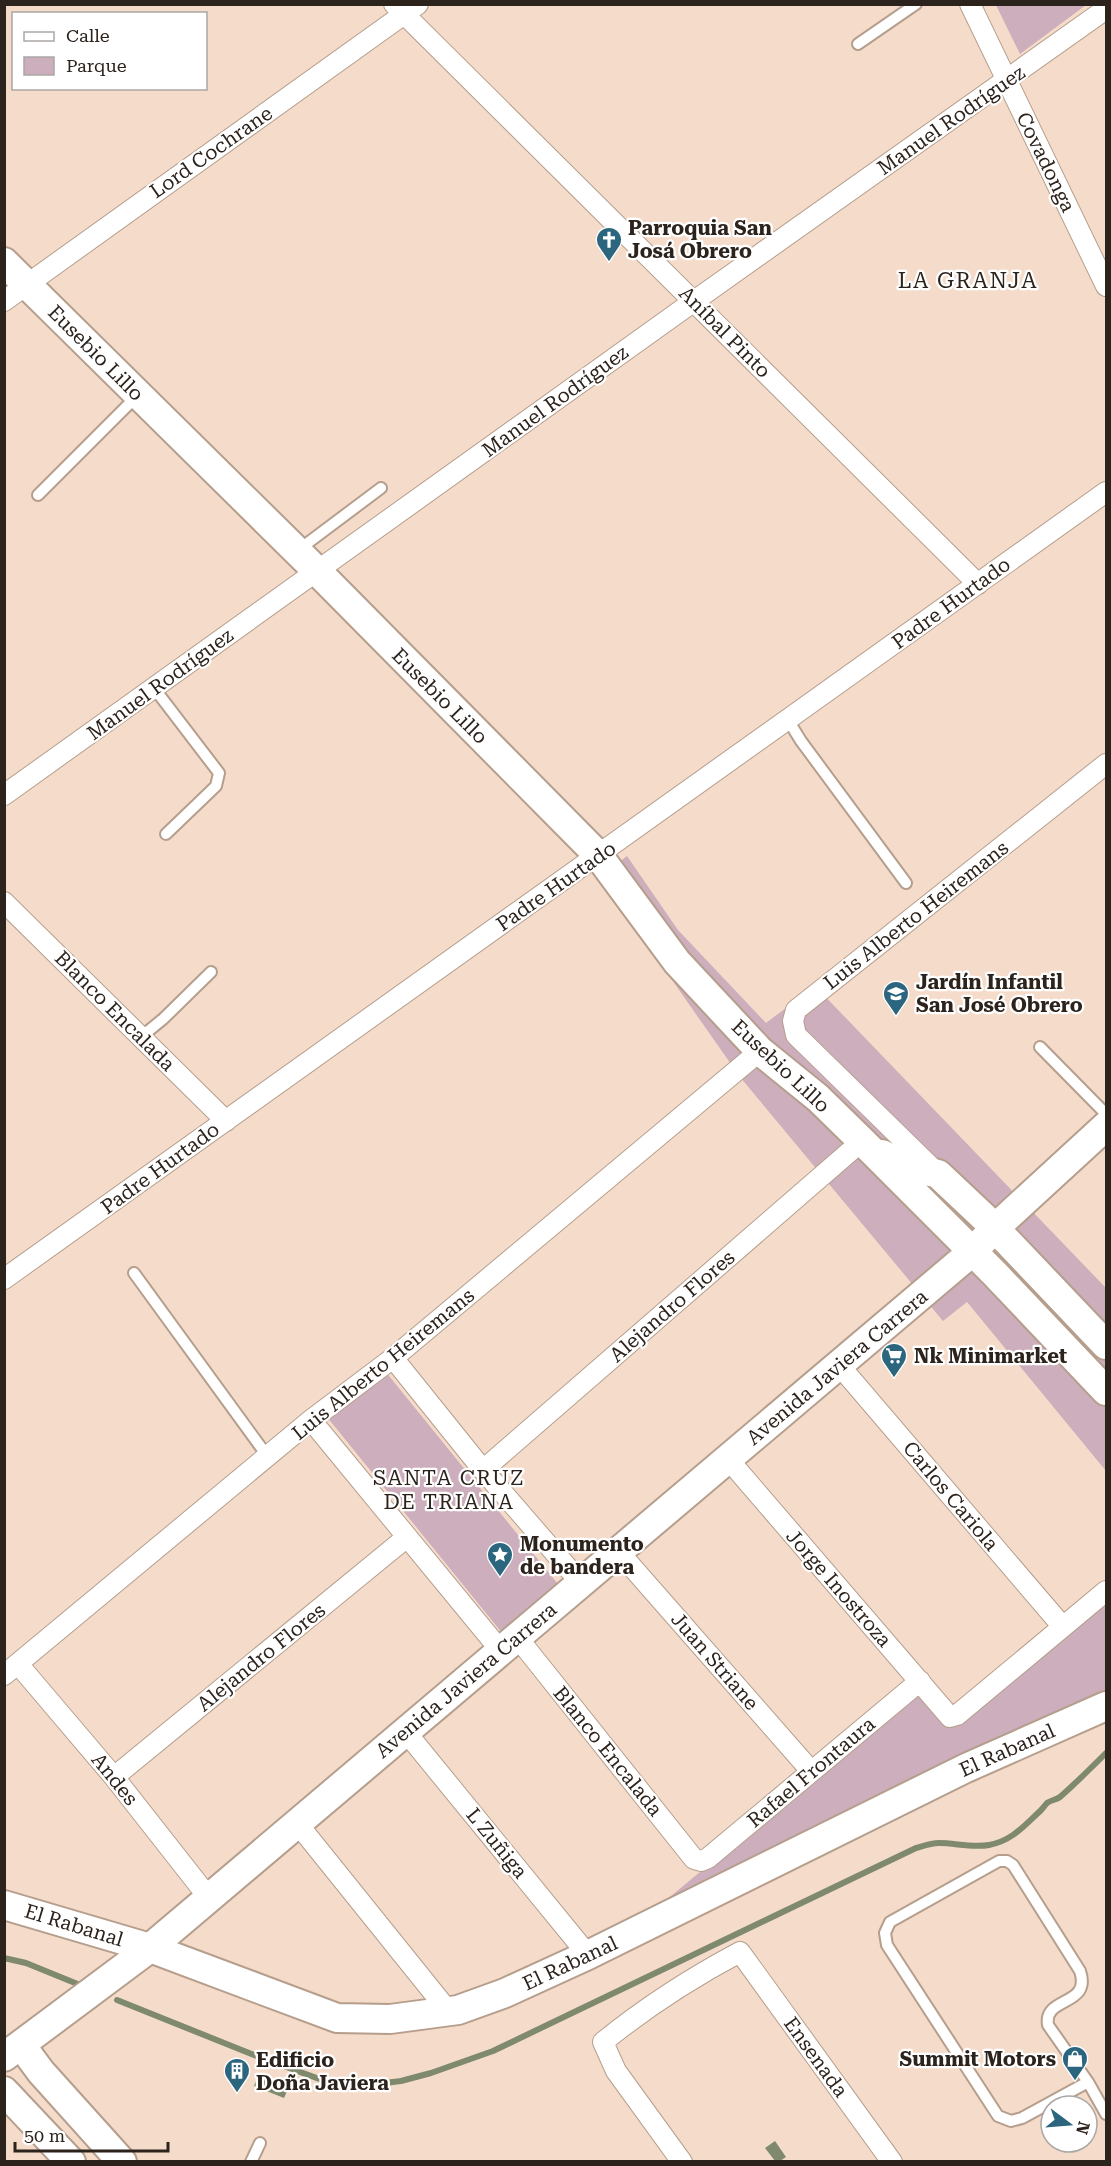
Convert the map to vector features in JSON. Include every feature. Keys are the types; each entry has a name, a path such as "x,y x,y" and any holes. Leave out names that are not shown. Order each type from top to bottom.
{"street":[{"name":"Covadonga","path":"970,4 1107,286"},
{"name":"Lord Cochrane","path":"15,292 405,8"},
{"name":"Aníbal Pinto","path":"405,8 978,584"},
{"name":"Manuel Rodríguez","path":"4,795 694,301 1107,9"},
{"name":"Eusebio Lillo","path":"4,262 15,292 138,395 297,551 598,855 677,962 760,1051 818,1098 862,1141 1107,1391"},
{"name":"Padre Hurtado","path":"4,1279 1107,492"},
{"name":"Luis Alberto Heiremans","path":"842,1080 796,1035 793,1021 796,1010 1107,764"},
{"name":"Blanco Encalada","path":"4,902 226,1121"},
{"name":"Luis Alberto Heiremans","path":"11,1669 311,1420 393,1358 760,1051"},
{"name":"Eusebio Lillo","path":"842,1080 995,1228 1106,1344"},
{"path":"818,1098 842,1080"},
{"name":"Avenida Javiera Carrera","path":"13,2051 150,1948 972,1252 995,1228 1107,1126"},
{"name":"Eusebio Lillo","path":"862,1141 888,1158 906,1166 938,1173"},
{"name":"Alejandro Flores","path":"483,1470 862,1141"},
{"path":"393,1358 483,1470 581,1583"},
{"name":"Carlos Cariola","path":"839,1365 1063,1628"},
{"name":"Blanco Encalada","path":"311,1420 408,1537 509,1644 694,1859 701,1861"},
{"name":"Jorge Inostroza","path":"728,1459 950,1717 957,1715 1063,1628"},
{"name":"Alejandro Flores","path":"114,1777 408,1537"},
{"name":"Juan Striane","path":"618,1551 811,1771"},
{"path":"1063,1628 1107,1591"},
{"name":"Andes","path":"11,1669 114,1777 209,1898"},
{"name":"Rafael Frontaura","path":"701,1861 708,1858 920,1681"},
{"name":"El Rabanal","path":"4,1905 150,1948 337,2018 390,2019 449,2012 505,1994 966,1768 1107,1706"},
{"name":"L Zuñiga","path":"405,1731 588,1955"},
{"path":"297,1823 449,2012"},
{"name":"Ensenada","path":"682,2162 616,2071 603,2042 689,1980 740,1952 892,2162"},
{"path":"13,2051 37,2068 122,2162"},
{"path":"4,2091 70,2162"}],"lane":[{"path":"858,44 916,4"},
{"path":"38,495 138,395"},
{"path":"297,551 381,488"},
{"path":"154,688 219,773 216,786 166,834"},
{"path":"788,720 906,883"},
{"path":"141,1037 211,972"},
{"path":"1040,1047 1107,1114"},
{"path":"134,1273 268,1457"},
{"path":"1088,2082 1022,2118 1011,2121 998,2116 887,1945 885,1933 890,1922 999,1861 1007,1861 1013,1865 1080,1971 1083,1982 1081,1989 1049,2011 1048,2025 1088,2082 1107,2114"},
{"path":"251,2162 260,2143"}],"green space":[{"path":"996,5 1086,5 1020,54"},
{"path":"627,856 678,930 766,1023 815,986 1106,1288 1106,1471 967,1302 943,1321 740,1077 600,877"},
{"path":"385,1371 566,1594 507,1639 327,1417"},
{"path":"1106,1603 1106,1721 635,1926 920,1689 951,1724"}],"shaded area":[{"path":"258,2076 288,2089 284,2098 254,2086"},
{"path":"775,2141 786,2157 780,2161 775,2161 765,2148"}],"waterway":[{"path":"117,2000 344,2088 401,2081 493,2051 916,1848 939,1843 983,1846 1004,1840 1022,1828 1047,1803 1060,1797 1106,1753"},
{"path":"4,1958 26,1963 80,1985"}],"place":[{"name":"Parroquia San Josá Obrero","path":"609,263"},
{"name":"Jardín Infantil San José Obrero","path":"896,1017"},
{"name":"Nk Minimarket","path":"894,1379"},
{"name":"Monumento de bandera","path":"500,1578"},
{"name":"Summit Motors","path":"1075,2082"},
{"name":"Edificio Doña Javiera","path":"237,2094"}],"district":[{"name":"LA GRANJA","path":"968,280"},
{"name":"SANTA CRUZ DE TRIANA","path":"449,1490"}]}
